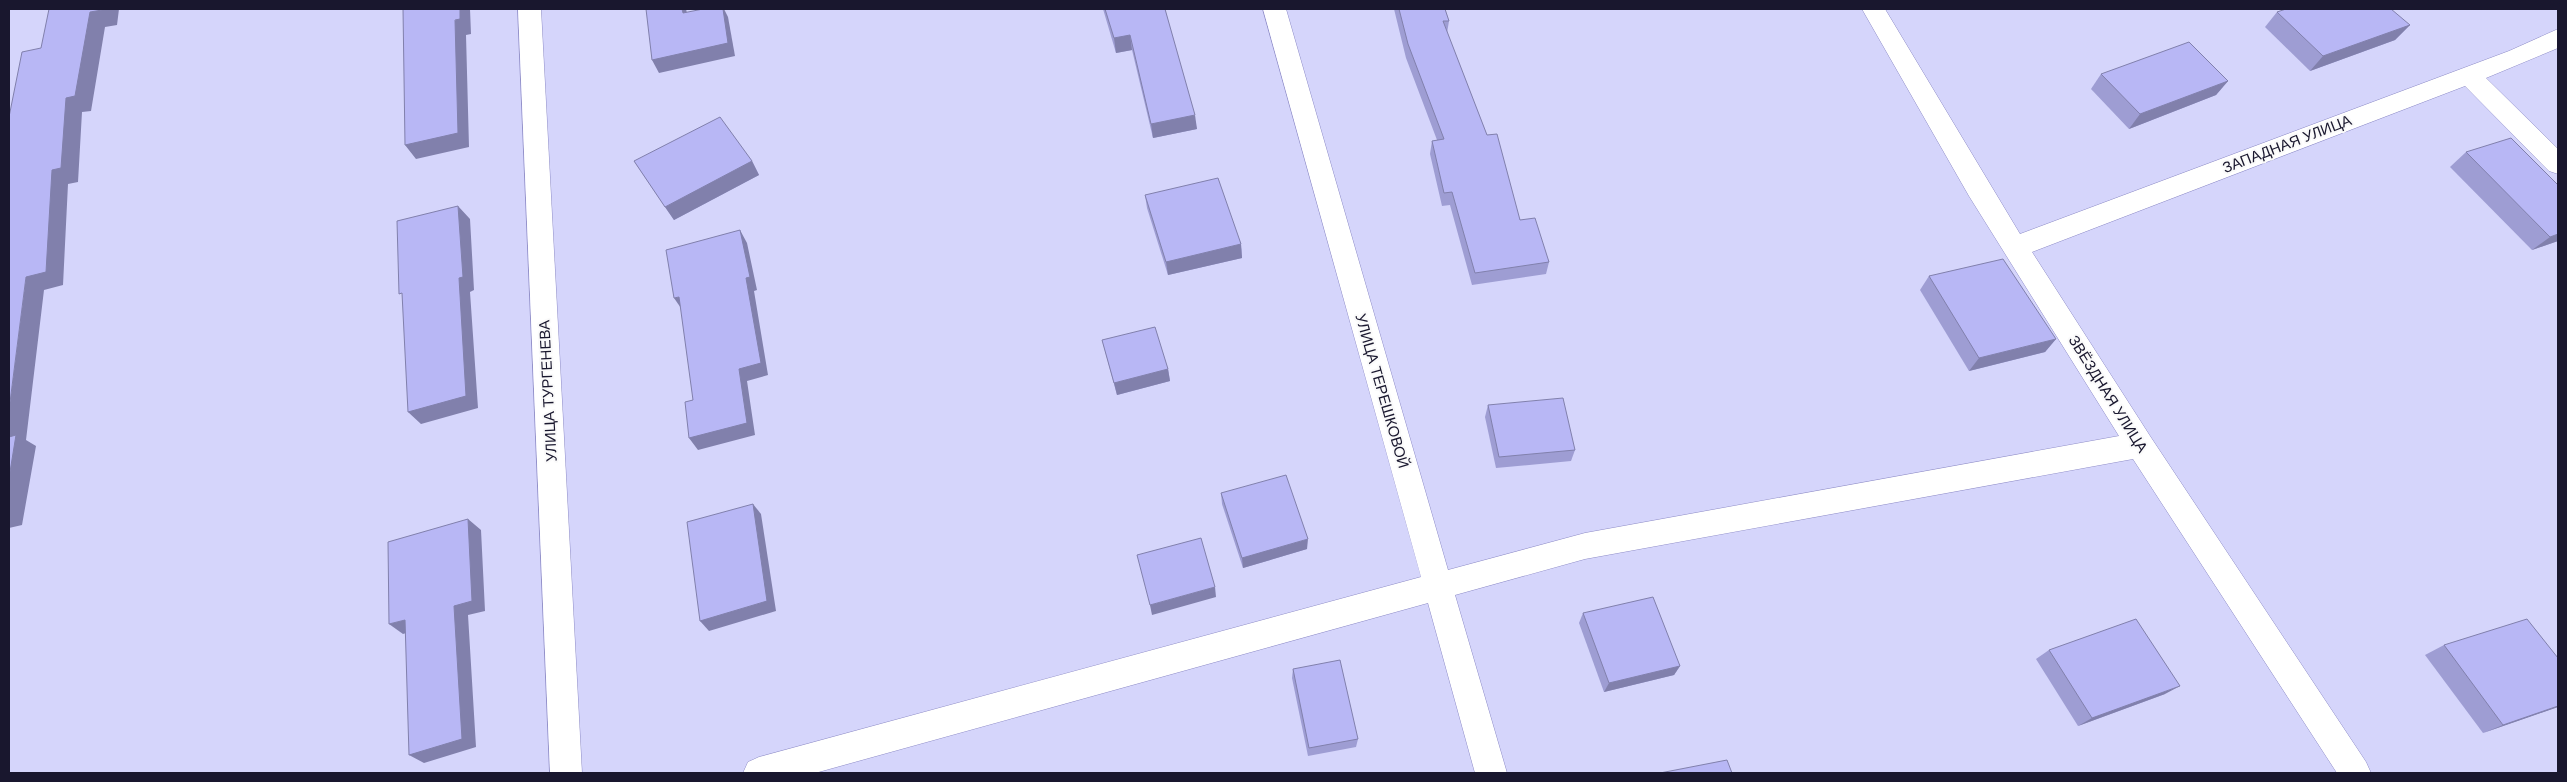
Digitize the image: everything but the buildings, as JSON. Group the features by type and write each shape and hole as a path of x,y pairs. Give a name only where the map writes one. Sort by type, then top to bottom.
{"street":[{"name":"УЛИЦА ТУРГЕНЕВА","path":"529,9 566,773"},
{"name":"УЛИЦА ТЕРЕШКОВОЙ","path":"1274,9 1436,587 1491,773"},
{"name":"ЗВЁЗДНАЯ УЛИЦА","path":"1873,9 1978,189 2140,445 2355,773"},
{"name":"ЗАПАДНАЯ УЛИЦА","path":"2015,247 2468,75 2558,38"},
{"path":"2468,75 2558,164"},
{"path":"759,773 1585,546 2140,445"}]}
